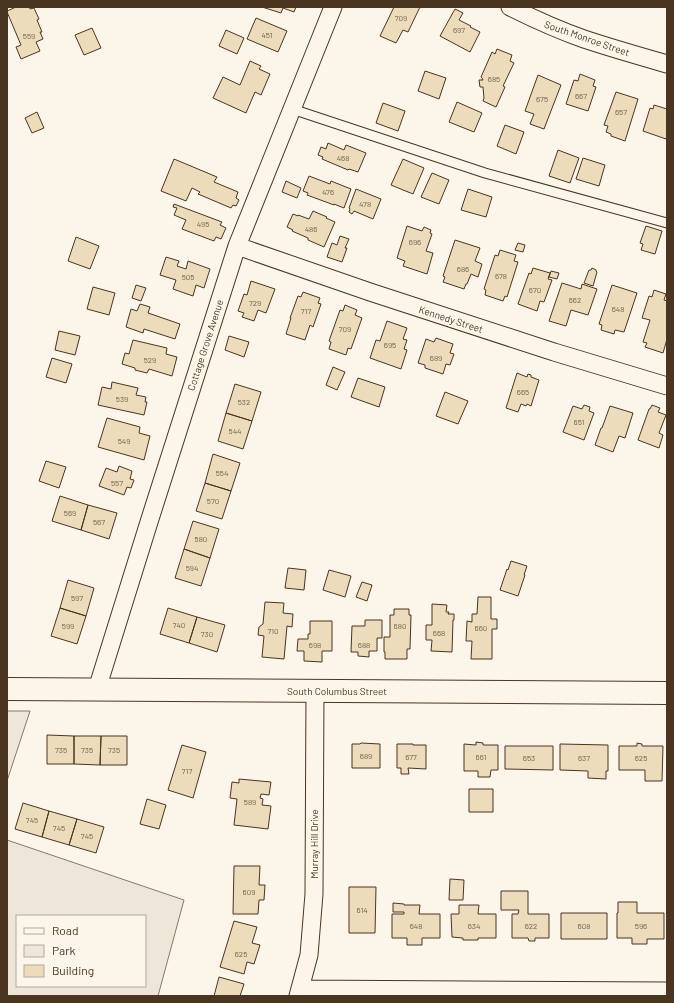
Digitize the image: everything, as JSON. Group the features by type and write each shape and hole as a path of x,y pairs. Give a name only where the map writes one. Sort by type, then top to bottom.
{"street":[{"name":"Cottage Grove Avenue","path":"97,689 237,246 333,7"},
{"name":"South Monroe Street","path":"510,7 584,39 667,64"},
{"name":"Kennedy Street","path":"237,246 466,324 667,386"},
{"name":"South Columbus Street","path":"7,689 667,693"},
{"name":"Murray Hill Drive","path":"299,992 308,955 314,894 315,691"},
{"path":"299,992 667,991"}],"lane":[{"path":"292,109 485,173 667,223"}],"green space":[{"path":"7,711 30,711 7,781"},
{"path":"7,840 184,900 158,996 7,996"}],"building":[{"path":"16,7 29,7 30,9 34,8 39,19 37,20 43,39 36,42 40,51 21,59 16,47 21,45 7,12"},
{"path":"262,7 296,7 294,12 283,8 281,13"},
{"path":"394,7 420,7 408,32 403,30 396,43 380,36"},
{"path":"455,9 463,13 459,20 480,32 470,52 440,36"},
{"path":"256,18 287,31 278,52 247,39"},
{"path":"92,28 101,48 84,55 75,35"},
{"path":"226,30 244,38 237,54 219,46"},
{"path":"497,49 512,55 510,61 514,63 503,86 505,87 496,107 483,101 483,87 480,87 479,80 483,80 481,77 492,52 495,54"},
{"path":"250,61 261,66 259,69 270,74 261,95 255,92 246,113 213,98 223,77 240,85"},
{"path":"425,71 446,78 439,99 418,91"},
{"path":"580,74 595,80 593,86 596,87 588,111 566,104 574,80 578,81"},
{"path":"538,75 561,85 544,129 530,124 534,114 525,111"},
{"path":"616,92 638,99 625,141 611,136 611,134 606,132 608,126 604,125"},
{"path":"457,102 482,113 474,132 449,122"},
{"path":"383,103 405,111 398,131 376,123"},
{"path":"654,105 667,109 666,139 643,131 650,108 653,109"},
{"path":"37,112 44,128 32,133 25,118"},
{"path":"505,125 524,132 516,154 497,146"},
{"path":"328,143 344,150 346,145 366,153 358,172 348,170 322,159 323,157 318,155 321,147 326,149"},
{"path":"558,150 579,158 570,183 549,176"},
{"path":"583,158 605,165 599,186 576,179"},
{"path":"174,159 217,177 214,182 238,192 236,198 239,200 236,206 233,205 231,208 198,194 200,192 192,188 186,201 161,191"},
{"path":"403,159 424,168 413,194 391,185"},
{"path":"432,173 449,180 439,204 421,197"},
{"path":"309,176 330,184 331,181 351,189 344,208 307,195 308,193 303,191"},
{"path":"286,181 301,188 297,198 282,192"},
{"path":"356,189 381,199 373,219 354,211 352,214 349,212"},
{"path":"468,189 492,197 486,217 461,210"},
{"path":"174,204 222,222 220,225 226,228 221,239 216,237 214,241 182,229 186,220 174,215 177,208 173,207"},
{"path":"313,211 335,222 324,247 308,240 308,238 292,231 293,230 287,227 293,214 309,219"},
{"path":"407,226 422,231 424,227 431,230 430,233 432,234 426,251 433,253 427,274 403,266 405,261 397,258"},
{"path":"646,226 662,231 655,254 641,250 643,244 640,243"},
{"path":"340,236 349,239 345,248 347,248 342,262 327,257 332,243 337,245"},
{"path":"76,237 99,246 90,269 68,261"},
{"path":"455,240 480,248 475,261 482,264 478,277 471,274 464,289 443,282 445,277 443,276"},
{"path":"518,243 525,245 523,252 515,250"},
{"path":"500,250 516,255 514,261 518,262 507,297 505,296 503,301 485,295 486,290 484,289 495,255 498,256"},
{"path":"166,257 179,261 177,266 186,269 188,261 210,269 204,288 196,285 193,296 173,289 176,280 160,275"},
{"path":"533,268 550,273 548,279 552,280 544,302 540,301 537,311 518,304 529,273 531,274"},
{"path":"592,268 597,272 593,286 584,283 589,270"},
{"path":"551,271 559,273 557,279 549,277"},
{"path":"251,281 275,289 266,313 258,310 254,321 242,317 244,313 238,311 244,294 247,295"},
{"path":"562,283 581,289 582,284 597,289 588,315 571,310 566,326 549,321"},
{"path":"136,285 146,288 141,301 132,298"},
{"path":"612,285 637,293 624,332 615,330 614,334 601,330 602,325 599,324"},
{"path":"93,287 115,293 109,315 87,309"},
{"path":"654,290 666,294 664,300 667,301 667,339 663,353 645,347 647,343 643,342 650,320 642,318 649,296 652,297"},
{"path":"303,292 320,298 318,303 321,304 313,327 310,325 305,340 286,334 298,296 301,297"},
{"path":"140,304 150,307 148,313 180,324 175,339 144,329 143,333 126,327 131,309 137,311"},
{"path":"345,305 357,310 355,315 362,318 351,349 348,348 346,355 329,349 331,342 329,341 340,310 343,311"},
{"path":"387,321 407,328 403,339 407,340 404,349 407,350 401,369 370,358 376,340 380,341"},
{"path":"59,331 80,336 75,355 55,350"},
{"path":"229,336 249,342 244,357 225,350"},
{"path":"436,338 453,344 450,353 454,354 450,365 446,364 443,374 425,368 425,365 418,363 426,339 434,342"},
{"path":"133,340 167,348 166,354 177,357 172,376 149,369 147,373 135,370 135,368 122,364 125,353 129,354"},
{"path":"52,358 72,364 66,383 46,377"},
{"path":"333,367 345,372 337,390 326,385"},
{"path":"517,373 527,377 528,374 539,380 531,406 521,404 518,412 506,408"},
{"path":"358,378 385,387 379,407 351,397"},
{"path":"112,382 138,388 136,395 146,397 145,402 147,402 144,415 98,405 102,387 111,389"},
{"path":"235,384 261,392 252,421 226,413"},
{"path":"445,392 468,401 458,424 436,416"},
{"path":"584,405 590,407 589,411 594,413 584,440 563,432 573,406 582,409"},
{"path":"652,405 660,408 658,412 666,415 659,433 663,435 659,448 638,440 649,409"},
{"path":"610,406 633,413 625,438 619,436 613,452 595,445"},
{"path":"226,413 252,421 243,449 218,441"},
{"path":"107,418 140,427 139,433 150,436 144,460 98,447"},
{"path":"213,454 240,463 231,491 205,483"},
{"path":"46,461 66,467 59,488 39,481"},
{"path":"119,466 132,471 130,479 134,480 131,488 127,487 124,495 99,486 106,468 117,472"},
{"path":"205,483 231,491 222,519 196,511"},
{"path":"60,496 88,505 81,530 52,521"},
{"path":"88,505 117,513 109,539 81,530"},
{"path":"193,521 219,529 210,558 184,549"},
{"path":"184,549 210,558 201,586 175,578"},
{"path":"511,561 527,566 518,596 500,590"},
{"path":"288,568 306,570 304,590 285,588"},
{"path":"329,570 351,576 345,597 323,590"},
{"path":"68,580 94,588 86,616 60,608"},
{"path":"362,582 372,585 367,601 356,597"},
{"path":"478,597 491,597 491,619 497,619 497,629 492,629 492,659 471,659 472,641 466,641 467,621 472,622 472,614 477,614"},
{"path":"265,602 284,603 283,613 293,614 292,627 287,626 284,659 262,657 264,636 258,635 259,627 263,624"},
{"path":"432,604 447,605 446,612 449,612 448,614 454,614 452,652 431,651 432,640 426,640 426,625 432,625"},
{"path":"60,608 86,616 77,644 51,636"},
{"path":"168,608 197,617 189,643 160,634"},
{"path":"394,609 409,609 409,615 411,615 410,649 407,649 407,659 385,659 384,637 390,637 390,615 394,615"},
{"path":"197,617 225,625 217,652 189,643"},
{"path":"365,620 382,620 382,638 377,638 377,651 369,651 369,657 358,656 358,652 351,652 352,626 365,626"},
{"path":"310,621 332,621 332,651 322,651 322,662 304,661 304,651 297,651 298,639 308,639 308,634 310,634"},
{"path":"47,735 74,736 74,764 47,764"},
{"path":"74,736 101,736 100,765 74,764"},
{"path":"101,736 127,736 127,765 100,765"},
{"path":"476,742 483,743 483,745 498,745 498,770 491,770 490,777 478,777 478,771 464,771 464,744 476,745"},
{"path":"637,743 642,744 642,746 663,746 662,781 645,781 645,770 619,770 619,746 637,746"},
{"path":"352,744 380,744 380,768 352,768"},
{"path":"397,744 426,745 426,769 408,768 409,774 401,774 401,768 397,768"},
{"path":"560,744 608,745 608,771 606,771 606,779 588,778 588,771 560,770"},
{"path":"182,745 206,752 193,798 168,790"},
{"path":"505,746 553,746 553,770 505,769"},
{"path":"239,779 271,782 269,795 261,794 260,798 263,799 262,805 271,806 268,829 234,825 237,799 230,798 232,782 239,783"},
{"path":"469,789 493,789 493,812 469,812"},
{"path":"147,799 166,805 159,829 140,824"},
{"path":"23,803 49,811 42,837 15,829"},
{"path":"49,811 77,819 69,845 42,837"},
{"path":"77,819 104,827 96,853 69,845"},
{"path":"234,866 260,866 259,885 265,885 264,900 259,900 258,914 233,914"},
{"path":"450,879 464,880 463,900 449,900"},
{"path":"349,887 376,887 375,933 349,933"},
{"path":"501,891 528,891 528,914 549,914 549,938 535,938 535,941 529,941 528,938 512,938 512,914 518,914 519,910 501,910"},
{"path":"618,902 637,902 637,913 664,913 664,939 647,939 647,944 632,944 632,938 617,938"},
{"path":"393,903 420,905 419,914 440,914 440,938 422,938 422,945 407,945 407,938 392,938 392,914 404,914 404,912 393,912"},
{"path":"459,905 479,905 478,914 496,914 496,938 463,940 463,938 452,937 451,914 459,914"},
{"path":"561,913 607,913 607,939 561,939"},
{"path":"234,921 257,927 252,943 260,945 254,964 247,962 244,974 220,967"},
{"path":"219,977 244,984 240,996 214,996"}]}
